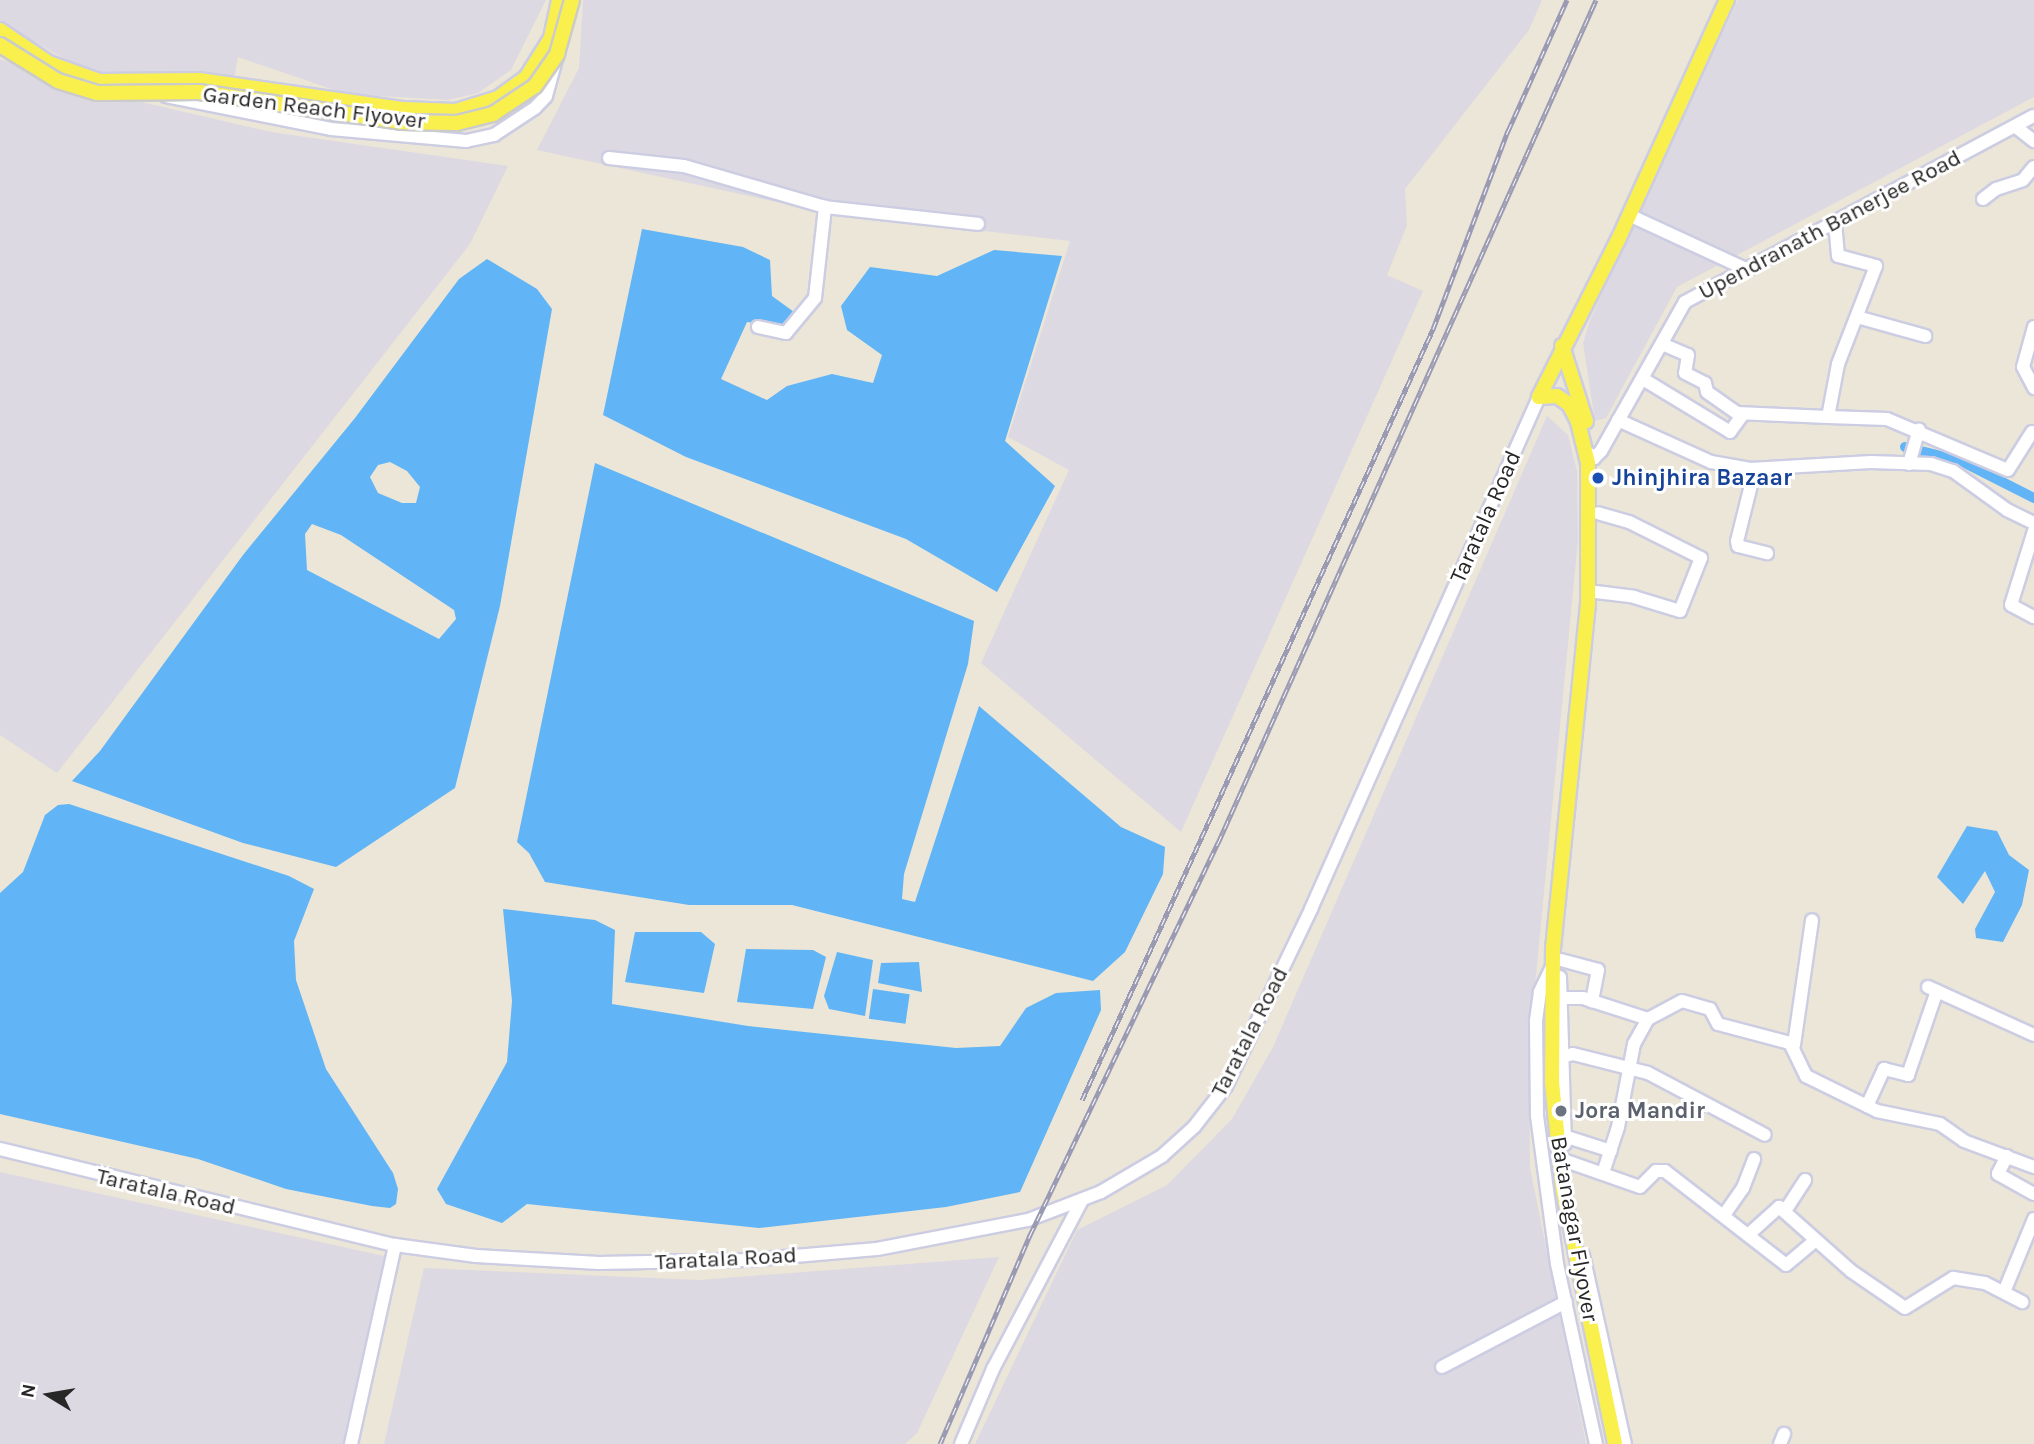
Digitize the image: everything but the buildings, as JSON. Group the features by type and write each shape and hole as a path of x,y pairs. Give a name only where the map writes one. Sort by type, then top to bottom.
{"main road":[{"name":"Garden Reach Flyover","path":"0,31 49,63 99,80 199,80 402,109 456,111 498,98 526,78 551,38 559,0"},
{"name":"Garden Reach Flyover","path":"0,45 51,78 97,93 198,92 401,121 457,123 493,114 535,86 557,54 572,0"},
{"name":"Taratala Road","path":"1539,397 1629,215 1727,0"},
{"path":"1558,968 1596,592 1598,513 1590,455 1563,346"},
{"path":"1539,397 1567,401 1577,416 1590,455 1588,604 1558,968"},
{"name":"Batanagar Flyover","path":"1558,968 1551,1017 1563,1190 1615,1444"}],"street":[{"path":"0,31 48,63 89,82 331,129 466,141 494,135 518,122 546,96 554,76 565,0"},
{"name":"Upendranath Banerjee Road","path":"1590,455 1618,420 1685,302 2034,116"},
{"path":"2016,127 2034,141"},
{"path":"609,158 684,166 825,207 978,224"},
{"path":"1983,199 1996,189 2022,180 2034,167"},
{"path":"758,327 786,333 815,298 825,207"},
{"path":"1629,215 1748,270"},
{"path":"1828,417 1835,373 1876,264 1838,256 1835,224"},
{"path":"1857,317 1925,336"},
{"path":"2034,327 2023,367 2034,388"},
{"path":"1662,344 1688,355 1685,373 1743,414 1882,417 1919,429 2008,470 2033,430"},
{"path":"1643,379 1730,432 1743,414"},
{"name":"Taratala Road","path":"0,1149 395,1245 476,1256 599,1264 748,1260 929,1240 1028,1220 1081,1202 1162,1156 1194,1127 1226,1086 1311,909 1539,397"},
{"path":"1618,420 1711,462 1755,469 1909,464 1953,471 2007,510 2034,523"},
{"path":"1909,464 1919,429"},
{"path":"1755,469 1737,541 1738,546 1767,553"},
{"path":"1596,592 1634,597 1680,611 1701,558 1629,522 1598,513"},
{"path":"2034,531 2011,605 2034,617"},
{"path":"1812,920 1794,1045 1806,1076 1867,1106 1894,1116 1940,1124 1964,1141 2034,1167"},
{"path":"1558,968 1562,998 1561,1057 1566,1161 1577,1232 1625,1444"},
{"path":"1558,968 1598,970 1592,1001"},
{"path":"1558,968 1538,1003 1536,1095 1546,1197 1596,1444"},
{"path":"1867,1106 1884,1069 1908,1075 1932,989 2034,1035"},
{"path":"1562,998 1592,1001 1648,1019"},
{"path":"1604,1173 1634,1044 1648,1019 1688,1001 1710,1009 1718,1024 1794,1045"},
{"path":"1561,1057 1573,1054 1656,1077 1700,1105 1765,1135"},
{"path":"1564,1136 1611,1152"},
{"path":"2007,1156 1998,1174 2034,1194"},
{"path":"1724,1215 1755,1159"},
{"path":"1566,1161 1640,1187 1662,1170 1786,1265 1815,1241"},
{"path":"1785,1212 1805,1180"},
{"path":"961,1444 993,1370 1081,1202"},
{"path":"1748,1235 1779,1207 1815,1241 1905,1308 1953,1278 1985,1283 2022,1301"},
{"path":"2004,1292 2034,1219"},
{"path":"351,1444 395,1245"},
{"path":"1441,1367 1566,1302"}],"shaded area":[{"path":"0,0 546,0 511,70 478,93 448,100 346,94 238,57 234,79 89,73 0,22"},
{"path":"583,0 1542,0 1529,30 1405,189 1407,225 1387,275 1423,291 1181,832 981,663 1069,470 1008,437 1070,241 823,212 537,150 579,68"},
{"path":"1738,0 2034,0 2034,97 1677,287 1606,418 1595,421 1583,343 1590,320"},
{"path":"0,59 89,90 271,132 508,166 470,244 57,773 0,735"},
{"path":"1547,416 1568,435 1577,471 1578,540 1529,1048 1530,1168 1586,1444 975,1444 1077,1230 1167,1185 1232,1119 1273,1047"},
{"path":"0,1172 389,1257 347,1444 0,1444"},
{"path":"999,1257 917,1433 905,1444 384,1444 424,1268 700,1280"}],"water":[{"path":"642,229 743,247 770,260 772,296 794,312 786,327 747,322 721,379 767,400 787,386 832,374 873,383 882,355 847,330 841,306 870,267 937,276 994,250 1062,256 1005,441 1055,486 997,592 906,539 686,457 603,415"},
{"path":"487,259 537,289 552,309 500,606 455,788 336,867 243,843 72,781 100,751 243,555 355,418 459,279","holes":["390,462 407,471 420,487 416,503 402,503 378,493 370,477 378,465","312,524 341,535 454,610 456,619 439,639 307,570 305,534"]},
{"path":"595,463 974,621 968,664 904,874 902,899 915,902 979,706 1121,827 1165,847 1163,874 1125,952 1093,981 792,905 689,905 545,882 529,853 517,842"},
{"path":"69,804 289,876 314,889 294,941 296,980 326,1069 393,1173 398,1189 396,1204 390,1208 372,1206 286,1189 198,1159 0,1114 0,893 23,872 45,815 58,805"},
{"path":"1967,826 1997,831 2009,855 2029,870 2022,905 2003,942 1976,938 1975,929 1995,892 1985,871 1963,904 1937,877"},
{"path":"503,909 595,920 615,930 612,1004 748,1026 956,1048 1000,1046 1026,1008 1056,993 1100,990 1101,1010 1020,1192 946,1207 759,1228 527,1204 502,1223 446,1204 437,1189 507,1062 512,1001"},
{"path":"635,932 701,932 715,944 704,993 625,982"},
{"path":"746,949 813,950 826,957 813,1009 737,1002"},
{"path":"837,952 873,960 865,1016 829,1009 824,996"},
{"path":"919,962 922,992 878,983 881,963"},
{"path":"873,989 910,994 905,1024 869,1019"}],"waterway":[{"path":"1905,447 1961,461 2034,498"}],"railway":[{"path":"1082,1100 1433,329 1508,131 1567,0"},
{"path":"940,1444 1030,1235 1218,843 1596,0"}],"place":[{"name":"Jhinjhira Bazaar","path":"1598,478"},
{"name":"Jora Mandir","path":"1561,1111"}]}
